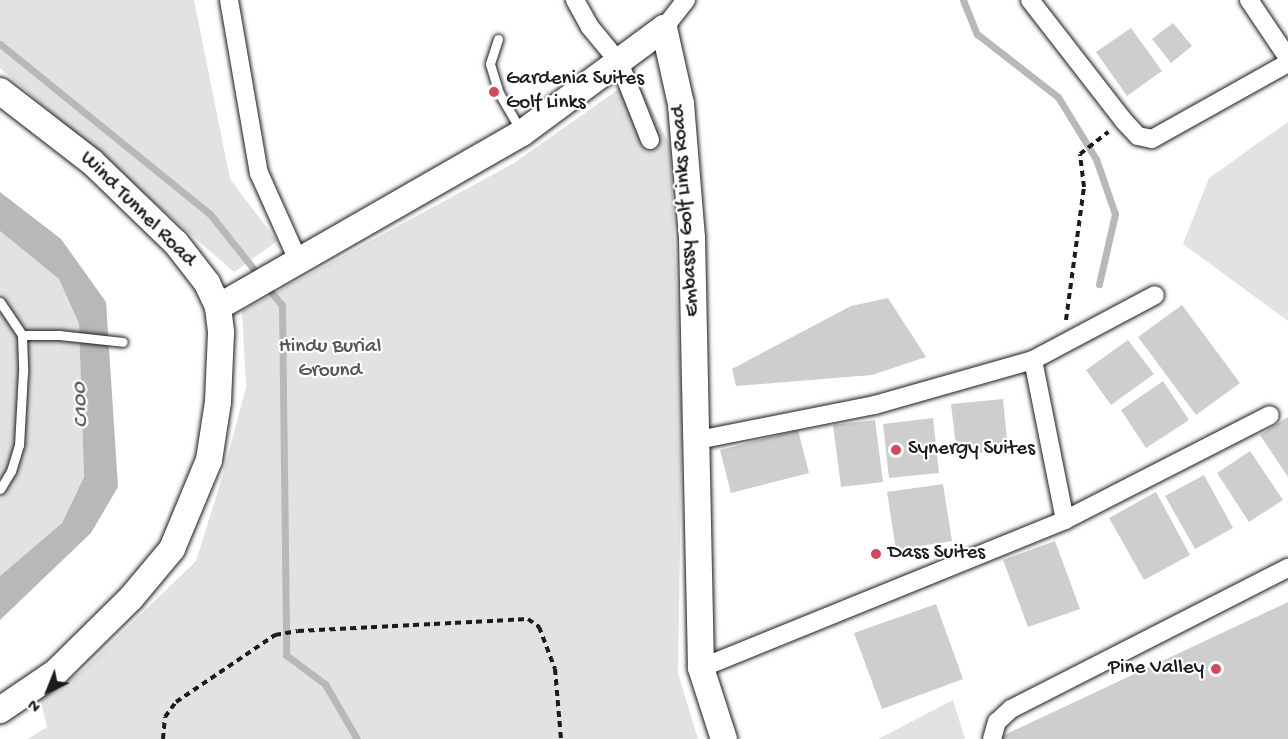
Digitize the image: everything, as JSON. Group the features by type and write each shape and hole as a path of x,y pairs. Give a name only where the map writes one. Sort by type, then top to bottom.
{"street":[{"path":"229,0 259,173 298,260"},
{"path":"575,0 590,27 619,62 650,140"},
{"path":"218,307 252,285 522,133 664,28 686,0"},
{"path":"1030,0 1123,120 1138,136 1152,139 1288,61 1249,0"},
{"name":"Embassy Golf Links Road","path":"664,28 681,104 688,167 698,440 701,668 724,739"},
{"name":"Wind Tunnel Road","path":"0,91 92,162 177,243 207,283 218,307 221,333 218,402 209,460 172,549 131,598 56,672 0,710"},
{"path":"698,440 875,405 1033,360 1155,295"},
{"path":"1033,360 1065,520"},
{"path":"701,668 1065,520 1270,415"},
{"path":"992,739 997,722 1011,709 1288,568"}],"lane":[{"path":"498,39 490,64 499,93 522,133"},
{"path":"0,302 22,335 23,372 19,445 11,471 0,489"},
{"path":"22,335 59,334 123,342"}],"path":[{"path":"1063,344 1084,187 1080,154 1123,120"},
{"path":"162,739 165,717 176,702 275,635 298,631 528,619 534,621 539,627 555,669 561,739"}],"green space":[{"path":"0,0 194,0 230,179 277,241 234,272 0,68"},
{"name":"Hindu Burial Ground","path":"636,77 670,146 682,408 678,673 698,739 28,739 47,727 40,698 82,671 196,561 222,478 246,387 242,311 514,163"},
{"path":"1288,122 1288,321 1183,244 1209,178"},
{"path":"0,231 59,279 79,324 84,477 62,523 0,576"},
{"path":"953,700 965,739 878,739"}],"water":[{"name":"C100","path":"0,192 61,239 106,302 118,487 91,533 0,620 0,576 62,523 84,477 79,324 59,279 0,231"}],"building":[{"path":"1173,23 1192,46 1171,63 1152,39"},
{"path":"1131,28 1162,71 1127,96 1096,52"},
{"path":"888,298 926,357 872,375 736,386 732,369 851,306"},
{"path":"1182,305 1240,383 1196,415 1138,337"},
{"path":"1128,340 1154,374 1111,405 1086,370"},
{"path":"1163,381 1189,420 1146,448 1121,410"},
{"path":"1003,399 1008,450 957,455 951,404"},
{"path":"1288,417 1288,477 1260,435"},
{"path":"933,418 939,473 889,478 883,424"},
{"path":"875,420 883,482 841,487 833,425"},
{"path":"798,430 809,473 731,493 720,450"},
{"path":"1250,451 1283,500 1249,522 1217,473"},
{"path":"1204,475 1233,528 1195,549 1165,496"},
{"path":"943,484 952,541 896,550 887,492"},
{"path":"1156,492 1190,555 1144,580 1109,518"},
{"path":"1055,541 1080,609 1028,627 1003,560"},
{"name":"Pine Valley","path":"1288,602 1288,739 1000,739 1000,737"},
{"path":"936,604 963,679 882,709 854,633"}],"waterway":[{"path":"963,0 977,34 1058,97 1096,159 1115,214 1099,284"},
{"path":"0,44 210,214 260,277"},
{"path":"266,286 282,305 286,655 325,684 357,739"}],"place":[{"name":"Gardenia Suites Golf Links","path":"494,92"},
{"name":"Synergy Suites","path":"896,450"},
{"name":"Dass Suites","path":"876,554"},
{"name":"Pine Valley","path":"1216,669"}]}
